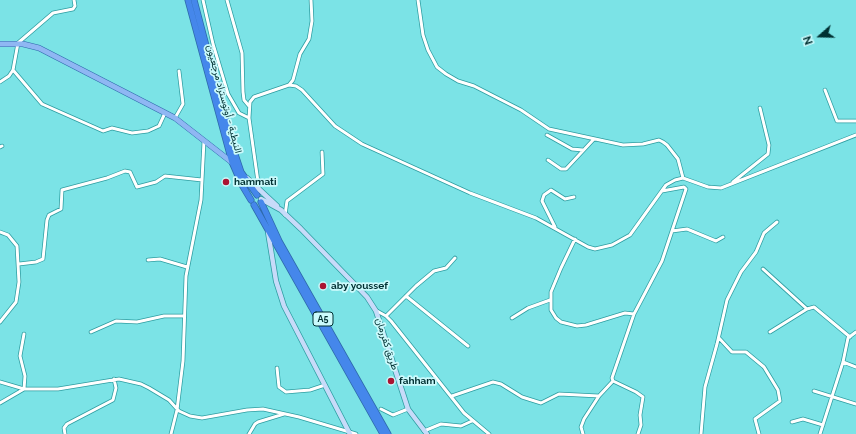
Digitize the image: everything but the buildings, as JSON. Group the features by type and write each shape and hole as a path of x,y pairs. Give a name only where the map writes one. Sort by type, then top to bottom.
{"highway":[{"name":"النبطية - أوتوستراد مرجعيون","path":"188,0 232,162 242,185 383,434"},
{"name":"النبطية - أوتوستراد مرجعيون","path":"194,0 233,148 243,174 259,196 276,235 388,434"},
{"path":"259,196 257,205 252,202 252,197 259,196"}],"main road":[{"path":"0,44 30,44 175,118 232,162 243,174"},
{"path":"259,196 281,210"},
{"name":"طريق كفررمان","path":"259,196 281,210 359,289 376,311 408,409 425,433"},
{"path":"268,230 278,288 284,306 325,385 347,433"}],"street":[{"path":"0,82 9,76 13,70 18,43 53,14 73,9 76,6 74,0"},
{"path":"202,0 219,66 236,109 239,113 250,118"},
{"path":"227,0 242,53 243,92 250,118 259,196"},
{"path":"289,85 293,80 300,54 309,39 312,20 311,0"},
{"path":"418,0 423,35 428,50 437,67 446,74 458,81 474,86 521,110 549,129 594,139 633,145 659,140 663,142 675,156 682,168 683,178"},
{"path":"212,68 219,66"},
{"path":"13,70 42,104 103,131 112,128 132,133 148,131 159,126 165,113"},
{"path":"175,118 184,104 179,71"},
{"path":"248,106 254,97 289,85 296,86 302,90 335,126 362,144 462,190 527,214 595,249 606,247 624,239 636,228 670,182 683,178 713,188 730,185 856,135"},
{"path":"825,90 837,121 856,121"},
{"path":"730,185 768,154 769,145 760,108"},
{"path":"547,135 572,149 583,150"},
{"path":"171,434 177,410 183,361 187,267 199,215 204,139"},
{"path":"548,160 562,169 566,169 594,139"},
{"path":"285,214 287,201 322,174 322,152"},
{"path":"19,264 36,262 43,259 46,220 48,215 61,207 62,190 126,170 131,173 137,187 156,182 165,176 202,180"},
{"path":"583,434 581,427 584,419 599,396 613,381 616,362 634,314 660,266 686,188 662,191"},
{"path":"555,228 542,201 544,195 549,190 565,199 574,197"},
{"path":"702,434 705,387 719,338 727,300 736,280 756,252 764,233 777,222"},
{"path":"672,231 687,229 716,240 723,237"},
{"path":"0,232 8,235 14,242 19,264 20,282 16,302 0,322"},
{"path":"576,239 560,268 550,300 551,310 556,318 562,322 577,326 586,325 624,313 634,314"},
{"path":"386,316 406,296 434,272 446,268 456,258"},
{"path":"148,260 160,259 187,267"},
{"path":"763,269 807,308"},
{"path":"406,296 468,346"},
{"path":"512,318 528,308 550,300"},
{"path":"770,332 807,308 814,307 850,337"},
{"path":"376,311 386,316 472,421 489,434"},
{"path":"91,332 116,321 137,322 164,316 184,316"},
{"path":"820,434 850,337 856,332"},
{"path":"24,334 20,356 25,376 24,389"},
{"path":"719,338 732,352 747,353 757,363 764,367 776,385 780,400 754,419 759,434"},
{"path":"843,362 856,366"},
{"path":"277,368 279,387 286,392 310,390 325,385"},
{"path":"65,434 64,428 67,424 113,400 116,388 114,379"},
{"path":"0,382 24,389 58,389 114,379 141,384 170,400 177,410 190,416 202,418 253,409 263,409 314,421 347,433 356,434"},
{"path":"613,381 643,397 640,415 641,425 638,434"},
{"path":"452,396 489,382 501,384 522,397 540,403 559,394 599,396"},
{"path":"0,402 24,389"},
{"path":"814,390 856,404"},
{"path":"381,410 394,415 408,409"},
{"path":"249,434 254,424 286,414"},
{"path":"792,422 803,419 822,425"},
{"path":"425,433 440,424 464,426 472,421"}],"place":[{"name":"hammati","path":"226,182"},
{"name":"aby youssef","path":"323,286"},
{"name":"fahham","path":"391,381"}]}
